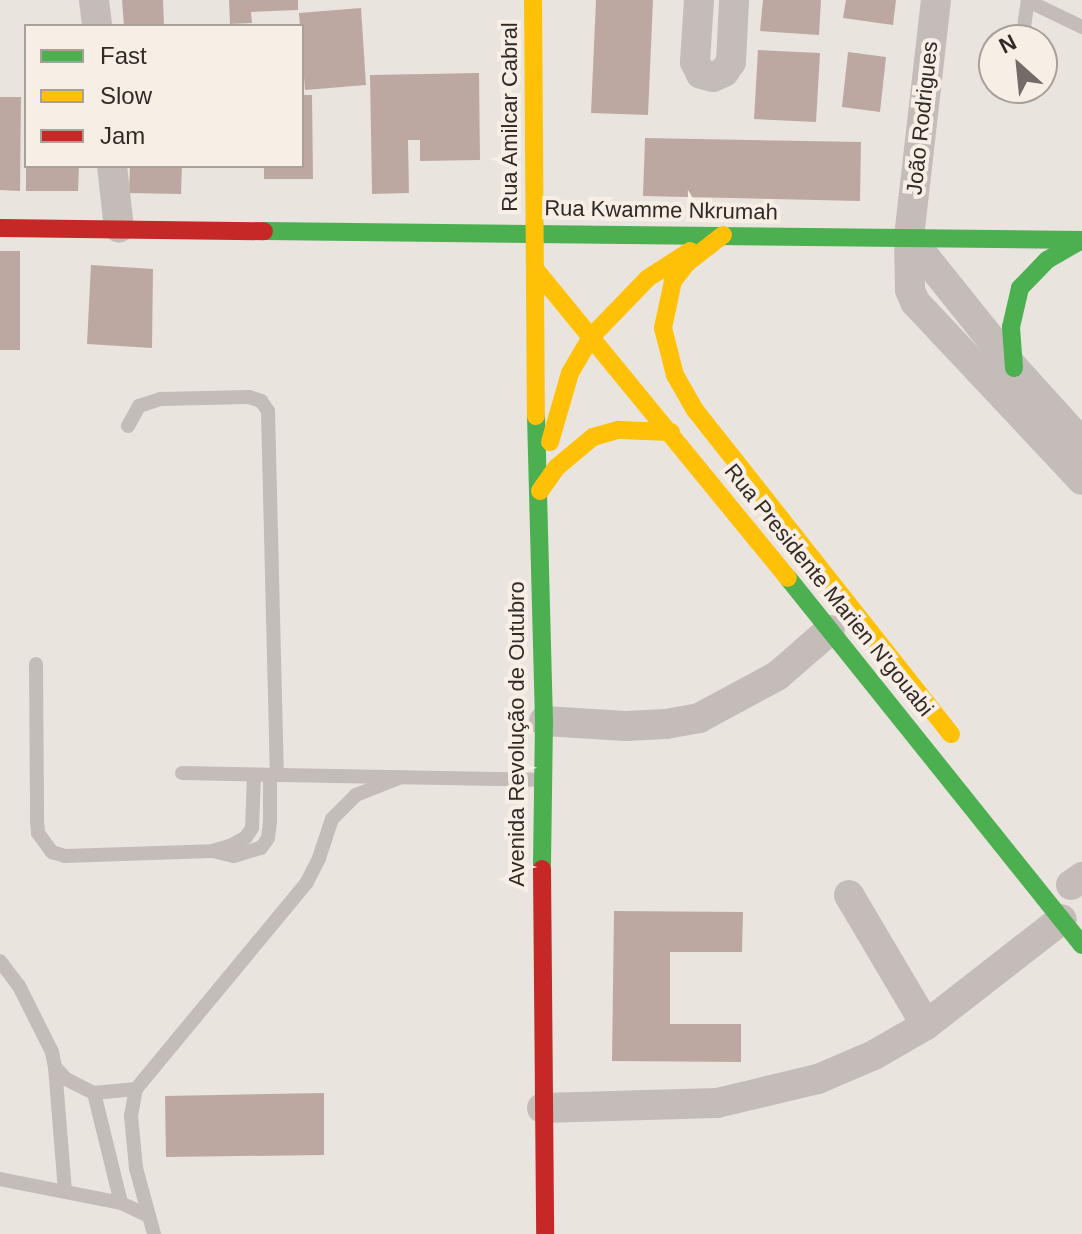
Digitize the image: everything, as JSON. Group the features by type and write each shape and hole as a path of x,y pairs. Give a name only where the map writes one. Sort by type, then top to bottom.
{"street":[{"path":"94,0 97,24"},
{"name":"Rua Amilcar Cabral","path":"533,0 535,233"},
{"path":"699,0 695,62 701,74 713,77 724,72 731,62 734,0"},
{"name":"João Rodrigues","path":"936,0 909,237 910,290 915,302 1082,480"},
{"path":"112,168 119,228"},
{"name":"Rua Kwamme Nkrumah","path":"0,228 1082,240"},
{"name":"Avenida Revolução de Outubro","path":"535,233 537,495 544,721 542,1108 545,1234"},
{"path":"537,495 570,373 591,337 648,278 723,235"},
{"name":"Rua Presidente Marien N'gouabi","path":"723,235 687,263 673,281 663,328 675,375 695,410 963,749"},
{"path":"909,237 1014,368 1082,443"},
{"path":"1014,368 1011,327 1020,288 1047,260 1082,240"},
{"name":"Rua Presidente Marien N'gouabi","path":"535,269 830,630 1072,891 1082,945"},
{"path":"537,495 557,467 593,437 618,430 671,432"},
{"path":"544,721 626,726 699,718 777,676 830,630"},
{"path":"542,1108 717,1103 780,1091 874,1055 926,1025 1072,891"},
{"path":"849,895 926,1025"}],"lane":[{"path":"1024,24 1028,0 1082,27"},
{"path":"36,664 37,821 43,844 65,856 212,851 234,856 249,855 261,848 268,838 274,775 268,411 261,401 249,397 161,399 139,406 128,426"},
{"path":"182,773 543,780"},
{"path":"212,851 238,842 252,828 254,775"},
{"path":"154,1234 133,1149 131,1116 136,1089 307,882 332,819 356,795 399,778"},
{"path":"0,961 19,986 52,1052 65,1191"},
{"path":"55,1067 74,1085 94,1093 136,1089"},
{"path":"94,1093 121,1203"},
{"path":"0,1179 121,1203 149,1216"}],"building":[{"path":"122,0 163,0 164,24 124,24"},
{"path":"229,0 298,0 298,10 251,12 252,23 230,24"},
{"path":"596,0 653,0 648,115 591,113"},
{"path":"763,0 821,0 819,35 760,31"},
{"path":"846,0 896,0 893,25 843,18"},
{"path":"361,8 366,85 305,90 304,24 300,24 299,13"},
{"path":"758,50 820,53 816,122 754,119"},
{"path":"848,52 886,57 880,112 842,107"},
{"path":"479,73 480,160 420,161 420,140 408,140 409,193 372,194 370,75"},
{"path":"304,95 312,95 313,179 264,179 264,168 304,168"},
{"path":"0,97 21,97 20,191 0,190"},
{"path":"645,138 861,142 860,201 643,196"},
{"path":"26,168 79,168 78,191 26,191"},
{"path":"130,168 182,168 181,194 129,193"},
{"path":"0,251 20,251 20,350 0,350"},
{"path":"91,265 153,269 152,348 87,344"},
{"path":"614,911 743,912 742,952 670,952 670,1024 741,1024 741,1062 612,1061"},
{"path":"324,1093 324,1155 166,1157 165,1096"}],"traffic: fast":[{"path":"264,231 1082,240"},
{"path":"1014,368 1011,327 1020,288 1047,260 1081,240"},
{"path":"536,416 544,721 542,869"},
{"path":"788,578 1082,945"}],"traffic: slow":[{"path":"533,0 536,416"},
{"path":"723,235 687,263 673,281 663,328 675,375 695,410 951,734"},
{"path":"550,442 570,373 591,337 648,278 690,251"},
{"path":"535,269 788,578"},
{"path":"540,491 557,467 593,437 618,430 671,432"}],"traffic: jam":[{"path":"0,228 264,231"},
{"path":"542,869 545,1234"}]}
